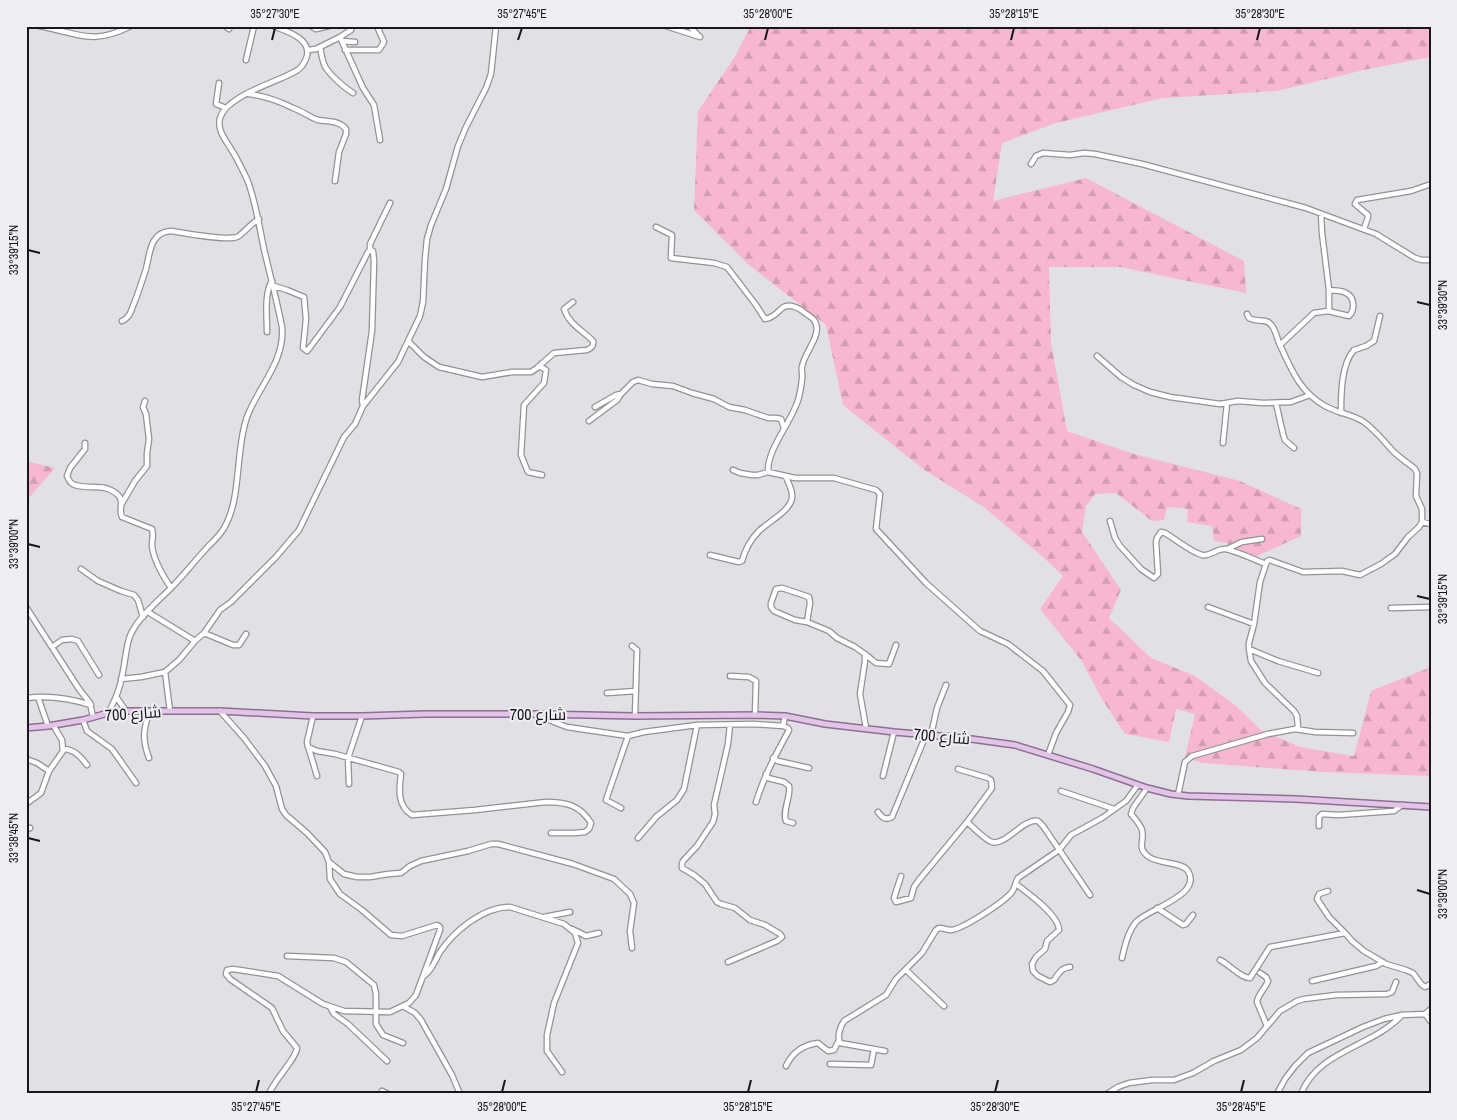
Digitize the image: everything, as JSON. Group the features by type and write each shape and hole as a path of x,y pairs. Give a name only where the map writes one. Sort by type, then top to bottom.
{"main road":[{"name":"شارع 700","path":"26,728 51,726 126,710 220,711 313,716 425,714 784,716 825,724 1006,743 1048,755 1137,786 1178,795 1296,799 1431,807"}],"street":[{"path":"40,26 94,38 132,26"},
{"path":"246,60 254,26"},
{"path":"108,713 116,698 128,641 134,628 220,534 230,515 247,416 276,362 282,343 282,327 273,284 247,180 232,149 221,132 220,121 220,116 226,108 240,97 296,72 304,64 308,50 306,45 298,37 273,26"},
{"path":"311,26 316,29 329,26"},
{"path":"308,50 341,39 351,30 351,26"},
{"path":"345,50 379,50 384,42 377,26"},
{"path":"121,679 165,672 180,660 204,633 220,610 231,602 276,557 299,530 344,437 355,424 363,406 398,362 420,316 429,232 446,189 458,146 491,74 496,26"},
{"path":"666,26 700,37 689,26"},
{"path":"341,39 355,42"},
{"path":"341,39 363,88 374,105 380,140"},
{"path":"320,47 324,64 328,71 346,89 353,93"},
{"path":"219,83 216,104 226,108"},
{"path":"247,94 276,100 312,118 340,123 346,129 346,134 339,152 335,181"},
{"path":"1031,164 1036,156 1042,153 1095,154 1142,164 1306,208 1376,234 1415,258 1431,260"},
{"path":"1364,229 1368,215 1355,204 1357,200 1411,191 1431,184"},
{"path":"273,284 304,297 306,319 303,348 307,351 340,307 370,250 370,244 390,203"},
{"path":"1321,214 1329,290 1330,306 1328,311"},
{"path":"122,321 126,319 131,310 146,268 150,248 159,234 171,231 213,237 233,237 238,236 258,220"},
{"path":"656,227 672,235 671,258 714,263 728,268 765,319 776,315 786,306 800,309 815,322 817,332 802,367 799,398 771,457 768,472"},
{"path":"363,406 362,400 372,331 374,255 370,250"},
{"path":"268,332 267,303 269,286 273,284"},
{"path":"1280,345 1314,313 1328,311 1349,316 1352,314 1352,301 1348,294 1329,290"},
{"path":"409,342 424,357 439,368 482,377 512,372 530,372 554,353 592,348 593,341 571,322 566,314 564,309 573,302"},
{"path":"1247,314 1252,320 1266,321 1272,324 1294,377 1310,395 1324,406 1352,416 1376,431 1390,448 1414,469 1416,473 1416,496 1420,505 1422,522 1395,554 1382,564 1360,575 1342,570 1303,572 1270,560 1266,564 1260,582 1249,649 1251,660 1265,683 1288,704 1297,716 1298,727 1295,729"},
{"path":"1341,413 1343,376 1346,362 1354,350 1374,341 1380,316"},
{"path":"1097,356 1121,377 1150,392 1170,397 1220,404 1238,401 1290,402 1310,395"},
{"path":"541,364 542,368 546,370 544,383 524,405 521,442 522,455 528,472 542,475"},
{"path":"589,420 617,400 633,382 638,380 652,384 673,386 714,399 729,406 768,418 782,420 784,429"},
{"path":"595,407 621,394"},
{"path":"121,507 134,481 147,466 149,439 144,407 145,401"},
{"path":"1223,443 1226,403"},
{"path":"1276,403 1285,440 1294,448"},
{"path":"85,443 85,449 70,468 67,476 69,480 73,485 101,487 111,490 120,498 122,517 151,528 153,531 153,551 164,578 171,588"},
{"path":"732,470 740,474 752,475 768,472 786,477 834,478 876,490 880,494 876,529 889,544 926,583 980,631 1008,644 1043,671 1070,705 1056,733 1048,755"},
{"path":"710,555 739,562 742,561 745,550 759,530 777,517 790,504 793,496 786,477"},
{"path":"1110,521 1115,538 1120,546 1141,569 1154,578 1158,574 1156,542 1161,532 1202,555 1218,549 1227,549 1266,564"},
{"path":"1422,522 1431,524"},
{"path":"1227,549 1242,542 1262,539"},
{"path":"81,569 98,581 134,595 138,600 143,616"},
{"path":"807,622 809,597 782,588 776,589 771,603 772,609 794,620 807,622 829,631 837,638 855,646 876,663 889,664 896,645"},
{"path":"26,607 91,705 93,717"},
{"path":"1208,607 1254,624"},
{"path":"1391,608 1431,607"},
{"path":"148,612 195,641"},
{"path":"204,633 232,645 239,645 246,634"},
{"path":"52,647 62,640 72,639 78,641 99,675"},
{"path":"632,646 637,650 635,716"},
{"path":"1249,649 1278,661 1318,673"},
{"path":"864,654 865,661 860,694 866,728"},
{"path":"165,672 170,711"},
{"path":"730,676 749,677 756,681 754,715"},
{"path":"878,812 885,819 892,817 929,735 946,685"},
{"path":"607,693 636,691"},
{"path":"26,804 41,793 49,771 63,749 62,740 51,726 38,697"},
{"path":"26,698 69,698 91,705"},
{"path":"116,698 126,710"},
{"path":"149,758 145,747 144,728 150,711"},
{"path":"220,711 265,766 276,786 282,810 322,849 329,862 344,874 357,878 401,873 420,861 498,844 572,864 614,880 630,894 634,903 630,931 632,948"},
{"path":"534,714 567,727 628,736 696,724 753,724 788,728 789,730 773,758 762,783 756,802"},
{"path":"313,716 307,742 317,776"},
{"path":"349,784 348,758 362,716"},
{"path":"783,726 784,716"},
{"path":"83,720 87,731 112,749 136,783"},
{"path":"638,838 656,817 677,800 684,789 696,724"},
{"path":"728,962 778,941 782,937 765,925 750,920 735,908 717,902 708,887 681,866 713,822 715,814 714,805 728,744 730,725"},
{"path":"1178,795 1185,762 1192,756 1268,734 1295,729 1352,734"},
{"path":"883,776 894,732"},
{"path":"621,808 606,800 628,736"},
{"path":"308,747 316,751 335,754 400,773 400,799 406,811 412,815 557,802 580,809 591,823 589,829 581,833 551,833"},
{"path":"63,749 78,754 87,765"},
{"path":"773,758 778,761 809,768"},
{"path":"26,759 37,762 49,771"},
{"path":"901,876 894,898 896,902 911,898 914,887 919,880 967,822 992,788 991,780 988,778 958,769"},
{"path":"766,774 768,778 784,782 789,786 785,818 793,823"},
{"path":"786,1066 790,1056 811,1044 818,1043 828,1051 834,1050 844,1021 886,995 896,979 922,953 936,930 939,928 951,930 957,928 979,917 1009,896 1020,876 1059,850 1072,836 1114,809 1131,795 1137,786"},
{"path":"1122,958 1131,929 1140,918 1178,898 1185,892 1190,881 1190,875 1186,868 1154,860 1145,854 1142,849 1141,829 1131,814 1147,788"},
{"path":"1062,791 1114,809"},
{"path":"1319,826 1319,817 1322,814 1339,815 1394,810 1402,805"},
{"path":"967,822 989,840 995,842 1036,820 1043,826 1090,895"},
{"path":"268,1094 296,1053 297,1048 283,1031 272,1008 230,979 226,974 227,970 233,969 278,976 330,1007 353,1012 390,1012 403,1006 416,995 440,932 440,927 434,926 402,936 391,935 336,890 329,874 329,862"},
{"path":"1016,884 1041,904 1060,927 1047,941 1043,951 1033,960 1033,971 1045,980 1052,982 1062,969 1070,967"},
{"path":"1328,891 1319,894 1317,898 1329,917 1352,941 1364,951 1383,962 1413,973 1425,987 1431,984"},
{"path":"424,976 431,970 440,952 464,926 482,914 502,907 520,909 564,924 586,936 599,933"},
{"path":"1157,908 1183,925 1193,916"},
{"path":"542,917 570,912"},
{"path":"562,1072 547,1051 546,1040 554,1003 578,942 575,934 568,927"},
{"path":"1220,960 1243,976 1250,978 1270,947 1345,933"},
{"path":"287,956 334,958 346,962 374,985 376,994 376,1024 383,1035 403,1043"},
{"path":"1312,981 1376,966 1383,962"},
{"path":"906,970 944,1006"},
{"path":"1260,973 1268,981 1264,990 1257,998 1266,1026"},
{"path":"1107,1094 1124,1084 1152,1080 1170,1081 1193,1073 1214,1061 1241,1050 1256,1038 1280,1011 1297,1001 1336,995 1387,994 1392,992 1396,982"},
{"path":"403,1006 415,1013 421,1020 452,1075 460,1094"},
{"path":"330,1007 334,1014 348,1024 387,1062"},
{"path":"1277,1094 1285,1079 1308,1053 1384,1019 1402,1015 1425,1014 1431,1009"},
{"path":"1425,1014 1431,1022"},
{"path":"1301,1094 1304,1085 1311,1076 1327,1062 1340,1053 1386,1030 1402,1015"},
{"path":"839,1040 843,1044 885,1051"},
{"path":"830,1064 871,1065 874,1048"},
{"path":"382,1091 388,1094"}],"green space":[{"path":"751,26 1431,26 1431,57 1368,69 1277,91 1163,98 1056,123 1002,143 993,201 1086,178 1244,261 1246,293 1120,267 1049,267 1051,343 1067,431 1134,454 1240,481 1301,509 1301,536 1255,557 1227,543 1214,541 1212,526 1187,522 1188,509 1167,507 1164,520 1152,521 1116,493 1095,494 1086,506 1082,532 1121,590 1109,618 1151,658 1195,676 1235,705 1261,730 1300,747 1354,756 1371,691 1431,667 1431,776 1323,772 1202,763 1185,757 1195,714 1176,709 1169,742 1125,734 1102,699 1081,660 1040,609 1063,576 985,508 923,469 843,405 826,325 749,265 694,210 698,111 734,58"},
{"path":"26,461 55,468 26,501"}]}
